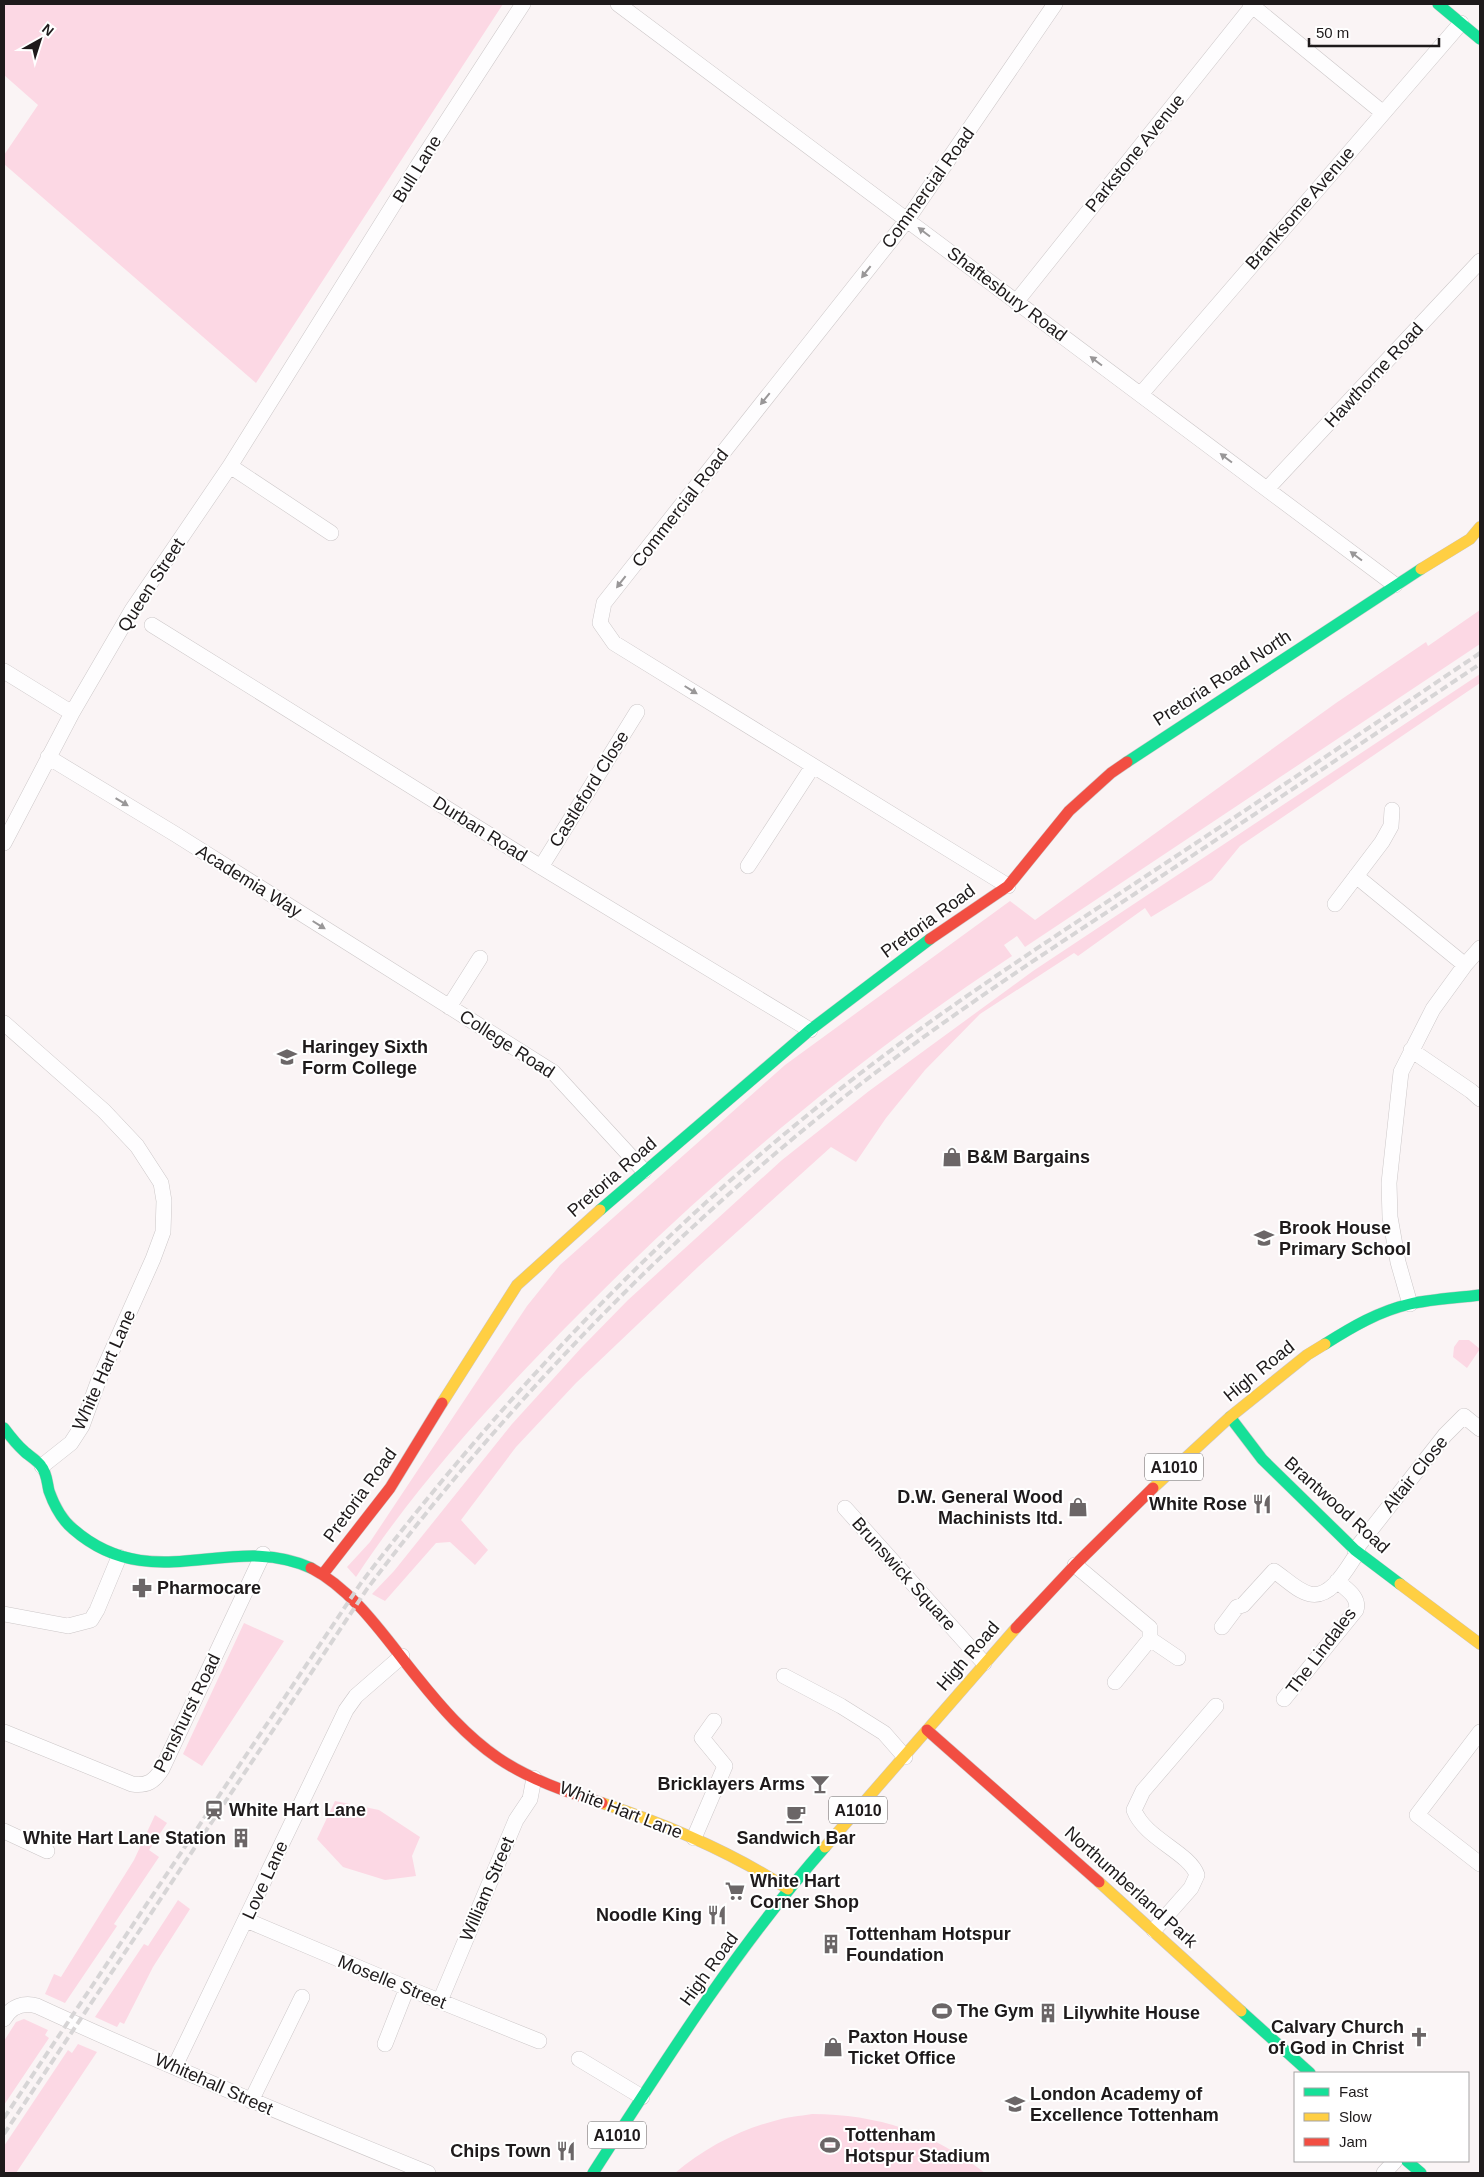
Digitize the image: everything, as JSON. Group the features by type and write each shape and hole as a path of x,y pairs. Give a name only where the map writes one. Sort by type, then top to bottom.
{"street":[{"name":"Bull Lane","path":"313,336 418,167 523,4"},
{"name":"Shaftesbury Road","path":"618,4 1395,585"},
{"name":"Commercial Road","path":"1008,886 614,643 600,623 604,603 907,220 1055,4"},
{"path":"1252,4 1382,112"},
{"name":"Parkstone Avenue","path":"1016,302 1252,4"},
{"path":"1438,4 1480,38"},
{"name":"Branksome Avenue","path":"1141,394 1382,112 1461,23"},
{"name":"Hawthorne Road","path":"1267,489 1480,261"},
{"name":"Queen Street","path":"4,843 72,713 151,580 230,466 313,336"},
{"path":"230,466 331,533"},
{"name":"Pretoria Road North","path":"1008,886 1069,811 1111,773 1395,585 1470,539 1480,527"},
{"name":"Durban Road","path":"152,625 541,867 810,1030"},
{"path":"4,671 72,713"},
{"name":"Castleford Close","path":"541,867 637,712"},
{"name":"Academia Way","path":"48,757 449,1007"},
{"path":"748,866 813,766"},
{"path":"1335,904 1382,842 1391,826 1392,810"},
{"path":"1356,876 1465,965"},
{"name":"Pretoria Road","path":"323,1574 390,1488 460,1373 517,1285 644,1171 810,1030 913,952 1008,886"},
{"path":"1410,1304 1398,1262 1391,1226 1389,1182 1401,1072 1433,1009 1465,965 1480,948"},
{"path":"449,1007 480,958"},
{"name":"College Road","path":"449,1007 553,1072 644,1171"},
{"name":"White Hart Lane","path":"4,1023 104,1111 137,1146 161,1183 164,1201 163,1232 153,1259 98,1382 82,1426 71,1443 42,1466 50,1494 67,1522 88,1540 120,1557 162,1563 186,1563 234,1555 262,1554 299,1562 323,1574 362,1611 402,1656 436,1700 473,1738 501,1760 534,1778 656,1822 694,1838 747,1863 788,1889"},
{"path":"1411,1050 1480,1099"},
{"name":"High Road","path":"593,2173 715,1988 788,1889 905,1757 984,1663 1074,1565 1179,1462 1230,1417 1307,1355 1353,1326 1378,1314 1410,1304 1480,1295"},
{"name":"Altair Close","path":"1356,1551 1445,1435 1464,1416 1480,1429"},
{"name":"Brantwood Road","path":"1230,1417 1262,1459 1356,1551 1480,1644"},
{"path":"4,1428 25,1452 42,1466"},
{"name":"Brunswick Square","path":"845,1508 984,1663"},
{"path":"1222,1626 1237,1607 1243,1606 1274,1571 1310,1594 1324,1592 1337,1581 1356,1551"},
{"name":"Penshurst Road","path":"4,1732 132,1784 140,1785 152,1782 162,1769 262,1554"},
{"path":"4,1614 68,1626 90,1620 97,1610 120,1557"},
{"path":"1074,1565 1150,1628 1150,1639 1115,1682"},
{"name":"The Lindales","path":"1284,1699 1356,1610 1356,1598 1337,1581"},
{"path":"1150,1639 1178,1658"},
{"name":"Love Lane","path":"175,2066 346,1710 356,1696 402,1656"},
{"path":"784,1676 842,1706 884,1733 905,1757"},
{"path":"1154,1930 1191,1888 1197,1875 1189,1864 1145,1828 1138,1820 1134,1810 1143,1791 1216,1706"},
{"path":"694,1838 725,1766 702,1738 714,1721"},
{"name":"Northumberland Park","path":"926,1730 976,1771 1309,2072"},
{"path":"1480,1732 1417,1815 1480,1864"},
{"name":"William Street","path":"440,2002 516,1820 530,1799 534,1778"},
{"path":"4,1832 47,1852"},
{"name":"Moselle Street","path":"246,1920 440,2002 539,2041"},
{"path":"385,2044 407,1988"},
{"path":"251,2101 302,1997"},
{"name":"Whitehall Street","path":"4,2019 17,2006 28,2003 251,2101 428,2173"},
{"path":"579,2059 642,2097"},
{"path":"1384,2173 1394,2162"},
{"path":"1408,2162 1421,2173"}],"shaded area":[{"path":"4,4 503,4 256,383 4,164 4,155 38,105 4,75"},
{"path":"1480,610 1480,644 1025,947 1017,936 1004,945 1012,956 898,1036 788,1122 683,1213 583,1310 522,1373 434,1472 356,1577 347,1567 370,1542 527,1306 560,1265 785,1065 1010,901 1035,920 1336,703 1426,642 1428,646"},
{"path":"1480,674 1480,683 1240,846 1212,880 1151,917 1145,908 1078,956 1074,953 980,1014 925,1070 886,1118 856,1162 831,1147 699,1266 576,1383 516,1447 461,1520 488,1550 475,1565 450,1542 436,1543 385,1601 372,1594 394,1571 512,1424 582,1347 628,1300 782,1160 869,1091 1033,971"},
{"path":"1459,1340 1469,1340 1480,1349 1467,1368 1453,1357 1454,1347"},
{"path":"244,1623 284,1641 202,1766 183,1754"},
{"path":"335,1801 379,1810 420,1837 412,1856 416,1876 385,1880 343,1867 317,1839"},
{"path":"155,1815 167,1823 149,1850 159,1857 114,1924 117,1926 65,2003 45,1994 54,1974 61,1977 134,1860"},
{"path":"178,1900 190,1909 153,1967 124,2024 120,2022 117,2027 95,2017 144,1944 148,1946"},
{"path":"24,2019 48,2030 45,2035 49,2038 4,2105 4,2041 16,2022"},
{"path":"78,2044 97,2052 16,2173 4,2173 4,2146 68,2050 72,2053"},
{"name":"Tottenham Hotspur Stadium","path":"812,2114 859,2118 904,2128 946,2147 985,2173 675,2173 709,2148 735,2135 779,2120"}],"railway":[{"path":"4,2118 361,1583 413,1516 523,1387 580,1325 640,1265 701,1207 765,1151 830,1097 905,1040 1020,960 1480,653"},
{"path":"4,2134 367,1589 472,1458 528,1394 644,1273 769,1159 834,1105 943,1023 1480,664"}],"traffic: fast":[{"path":"1438,4 1480,39"},
{"path":"1127,762 1421,569"},
{"path":"600,1210 810,1030 930,939"},
{"path":"1325,1344 1366,1320 1399,1307 1427,1301 1480,1295"},
{"path":"1230,1417 1262,1459 1355,1550 1400,1584"},
{"path":"4,1428 18,1446 43,1469 51,1496 65,1521 73,1529 103,1549 132,1559 162,1562 251,1556 281,1559 311,1568"},
{"path":"593,2173 703,2005 762,1924 825,1847"},
{"path":"1241,2011 1309,2072"},
{"path":"1408,2162 1421,2173"}],"traffic: slow":[{"path":"1421,569 1470,539 1480,527"},
{"path":"442,1403 517,1285 600,1210"},
{"path":"1153,1488 1230,1417 1307,1355 1325,1344"},
{"path":"1400,1584 1480,1644"},
{"path":"825,1847 1016,1628"},
{"path":"602,1803 651,1820 698,1840 744,1863 788,1889"},
{"path":"1099,1882 1241,2011"}],"traffic: jam":[{"path":"930,939 1008,886 1069,811 1111,773 1127,762"},
{"path":"323,1574 390,1488 442,1403"},
{"path":"1016,1628 1075,1565 1153,1488"},
{"path":"311,1568 342,1589 356,1603 445,1710 486,1749 510,1766 535,1779 602,1803"},
{"path":"927,1730 1099,1882"}],"place":[{"name":"Haringey Sixth Form College","path":"287,1057"},
{"name":"B&M Bargains","path":"952,1157"},
{"name":"Brook House Primary School","path":"1264,1238"},
{"name":"White Rose","path":"1262,1504"},
{"name":"D.W. General Wood Machinists ltd.","path":"1078,1507"},
{"name":"Pharmocare","path":"142,1588"},
{"name":"Bricklayers Arms","path":"820,1784"},
{"name":"White Hart Lane","path":"214,1810"},
{"name":"Sandwich Bar","path":"796,1814"},
{"name":"White Hart Lane Station","path":"241,1838"},
{"name":"White Hart Corner Shop","path":"735,1891"},
{"name":"Noodle King","path":"717,1915"},
{"name":"Tottenham Hotspur Foundation","path":"831,1944"},
{"name":"The Gym","path":"942,2011"},
{"name":"Lilywhite House","path":"1048,2013"},
{"name":"Calvary Church of God in Christ","path":"1419,2037"},
{"name":"Paxton House Ticket Office","path":"833,2047"},
{"name":"London Academy of Excellence Tottenham","path":"1015,2104"},
{"name":"Tottenham Hotspur Stadium","path":"830,2145"},
{"name":"Chips Town","path":"566,2151"}]}
